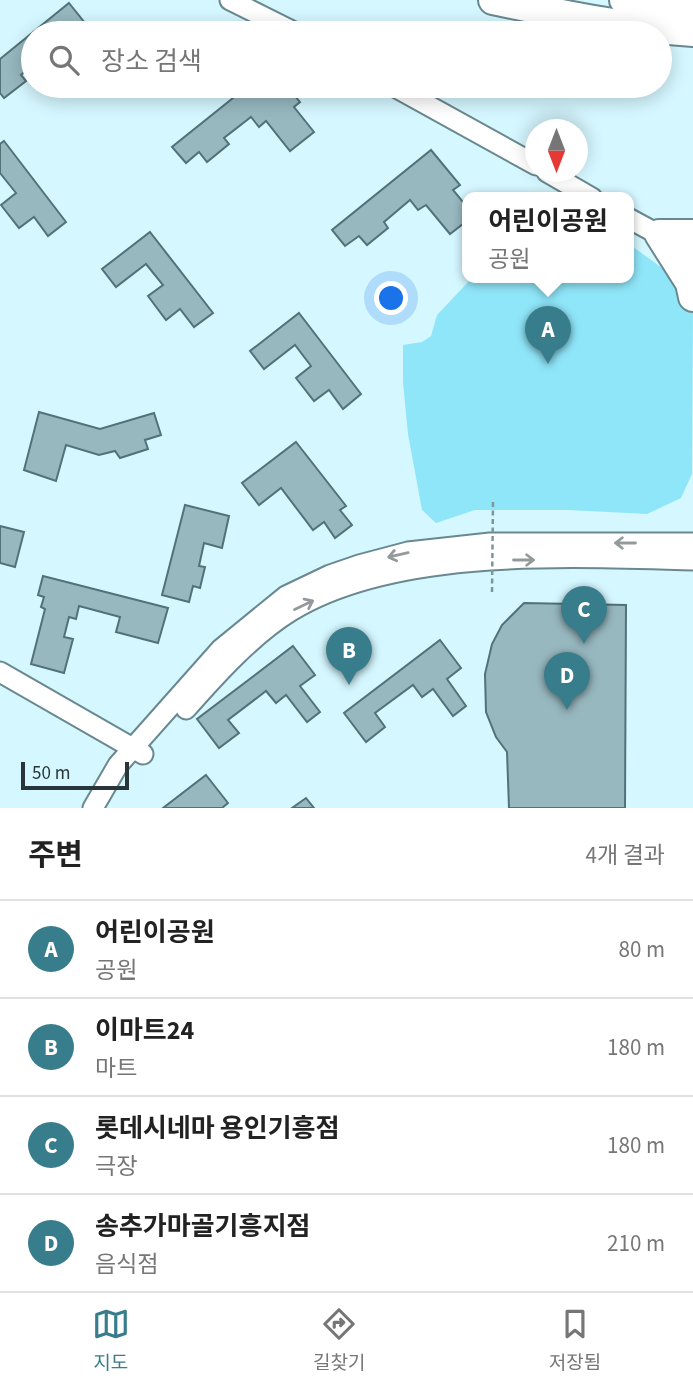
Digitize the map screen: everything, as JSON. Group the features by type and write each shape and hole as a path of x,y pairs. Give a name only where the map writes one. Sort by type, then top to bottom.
{"highway":[{"path":"493,0 604,21"},
{"path":"624,0 661,8 693,9"},
{"path":"672,31 693,32"},
{"path":"659,234 693,234"},
{"path":"659,234 690,283 693,297"}],"street":[{"path":"230,0 272,21"},
{"path":"415,98 525,159"},
{"path":"564,182 582,192"},
{"path":"634,221 693,253"},
{"path":"101,808 138,751 221,649 286,596 330,575 408,552 490,543 693,542"},
{"path":"93,808 118,765 138,751 230,660 290,611 331,592 361,581 410,570 485,560 693,560"},
{"path":"0,672 138,751"}],"path":[{"path":"492,592 494,501"}],"shaded area":[{"path":"634,248 676,278 693,305 692,474 681,498 647,514 568,510 475,510 436,523 422,510 408,434 403,345 422,342 431,336 437,315 467,283 634,283"}],"building":[{"path":"69,3 83,21 47,21"},
{"path":"21,42 21,85 4,98 0,93 0,59"},
{"path":"233,98 297,98 300,102 294,107 314,132 290,151 266,121 259,127 251,117 224,138 229,144 207,162 199,152 186,163 172,147"},
{"path":"4,141 66,222 48,236 34,217 19,228 1,205 16,193 0,173 0,144"},
{"path":"431,150 460,185 453,190 462,201 462,225 450,234 426,205 418,210 410,200 384,222 388,228 367,245 359,236 345,246 332,230"},
{"path":"150,232 213,313 194,327 180,309 166,320 148,296 163,285 146,264 116,287 102,269"},
{"path":"299,313 361,394 343,409 329,390 314,401 296,378 311,366 295,345 264,369 250,351"},
{"path":"39,412 100,429 154,413 161,435 145,440 148,449 120,458 115,451 99,455 66,445 56,481 24,470"},
{"path":"296,442 346,506 340,510 352,525 335,538 324,522 313,530 281,488 259,505 242,483"},
{"path":"185,505 229,516 222,548 204,543 199,566 205,567 200,588 193,586 189,602 162,595"},
{"path":"0,526 24,532 15,567 0,563"},
{"path":"43,576 168,608 158,643 116,632 120,617 79,606 76,619 69,617 64,637 73,639 64,673 31,664 45,609 41,607 44,597 38,595"},
{"path":"524,603 626,605 625,808 509,808 507,752 496,737 486,712 485,674 492,644 502,625"},
{"path":"440,640 461,668 447,679 466,706 453,716 433,689 422,697 413,685 375,713 385,727 366,742 344,713"},
{"path":"293,646 315,675 300,686 320,712 307,722 286,695 276,703 266,691 228,720 239,733 219,748 197,719"},
{"path":"206,775 228,803 222,808 163,808"},
{"path":"306,798 314,808 292,808"}],"place":[{"name":"어린이공원","path":"548,364"},
{"name":"롯데시네마 용인기흥점","path":"584,644"},
{"name":"이마트24","path":"349,685"},
{"name":"송추가마골기흥지점","path":"567,710"}]}
